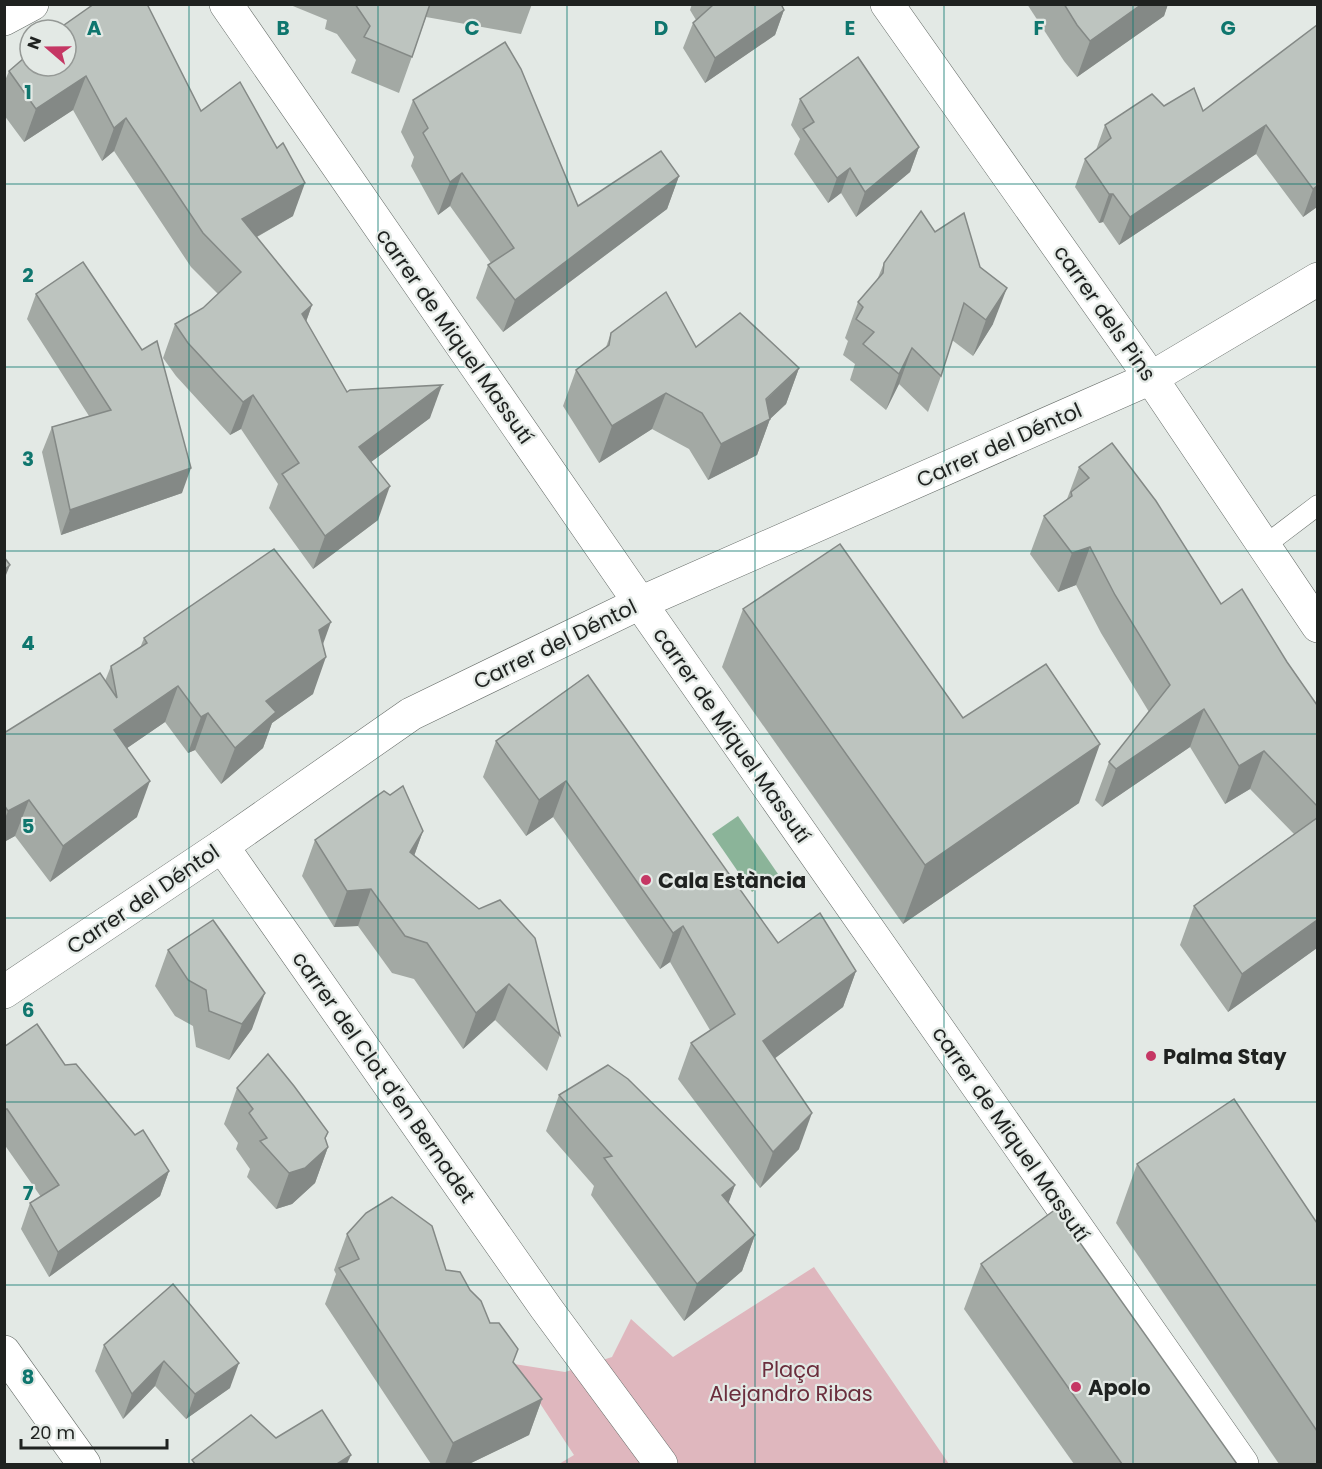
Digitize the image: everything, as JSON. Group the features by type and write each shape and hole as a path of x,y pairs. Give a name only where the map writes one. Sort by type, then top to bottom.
{"street":[{"path":"4,19 32,4"},
{"name":"carrer de Miquel Massutí","path":"225,4 640,603 1242,1464"},
{"name":"carrer dels Pins","path":"887,4 1151,378 1317,626"},
{"name":"Carrer del Déntol","path":"4,992 222,846 411,714 640,603 1151,378 1317,279"},
{"name":"carrer del Clot d'en Bernadet","path":"222,846 546,1308 661,1464"},
{"path":"4,1352 84,1464"}],"lane":[{"path":"1263,546 1317,505"}],"green space":[{"name":"Plaça Alejandro Ribas","path":"814,1267 949,1464 559,1464 574,1455 514,1364 565,1372 612,1357 631,1319 673,1357"}],"shaded area":[{"path":"738,816 778,874 752,892 712,834"}],"building":[{"path":"94,4 147,4 201,111 240,82 277,148 283,143 305,183 242,219 312,305 302,314 347,392 442,385 359,447 390,486 325,536 282,474 299,463 253,395 243,402 188,343 175,324 203,308 241,272 203,233 126,118 114,128 86,76 36,109 9,71 18,63 18,78 78,78 78,18 74,18"},
{"path":"355,4 430,4 412,57 364,37 370,26"},
{"path":"712,4 781,4 784,10 715,58 693,23"},
{"path":"1064,4 1142,4 1090,41"},
{"path":"1317,25 1317,186 1313,189 1266,125 1130,217 1113,194 1109,194 1085,159 1111,138 1105,125 1152,94 1164,106 1194,88 1203,111"},
{"path":"505,42 521,69 578,206 661,151 679,176 515,300 488,265 514,248 462,173 450,182 423,133 428,128 413,100"},
{"path":"858,57 919,147 865,192 850,168 837,178 803,129 814,122 800,99"},
{"path":"921,211 935,232 964,213 980,267 1007,288 986,320 964,303 941,376 912,348 899,374 863,344 874,332 856,319 863,307 858,302 883,273 884,263"},
{"path":"83,262 142,350 157,341 191,468 70,510 52,427 111,410 36,294"},
{"path":"666,292 696,347 740,313 799,368 766,399 770,419 721,444 702,413 666,393 612,426 576,370 609,345 611,333"},
{"path":"1112,443 1156,501 1221,604 1242,589 1287,662 1317,705 1317,806 1264,751 1239,766 1204,709 1116,769 1109,762 1170,685 1115,595 1090,547 1072,553 1044,516 1072,496 1071,492 1089,478 1079,467"},
{"path":"840,544 963,718 1046,664 1100,744 925,865 743,609"},
{"path":"274,549 331,622 319,630 326,657 266,701 276,712 235,748 208,713 201,717 178,686 114,730 150,781 63,846 29,800 8,811 4,805 4,733 100,673 117,698 111,666 147,643 144,638"},
{"path":"4,557 10,565 4,570"},
{"path":"588,675 778,943 820,913 856,971 763,1041 812,1113 773,1152 691,1043 735,1014 683,926 673,933 566,781 539,800 496,741"},
{"path":"403,786 423,831 410,852 479,909 500,900 535,938 560,1035 509,984 476,1013 427,943 405,936 371,889 347,891 315,840 384,791 390,795"},
{"path":"1317,818 1317,920 1242,974 1194,906"},
{"path":"213,920 265,993 242,1024 209,1011 206,990 188,980 168,950"},
{"path":"37,1024 65,1065 76,1064 135,1135 143,1130 169,1171 58,1252 30,1203 59,1185 7,1109 4,1110 4,1047"},
{"path":"268,1054 328,1132 325,1138 328,1147 305,1168 289,1173 260,1141 267,1138 249,1113 253,1109 237,1088"},
{"path":"608,1065 628,1079 735,1185 722,1195 755,1235 697,1284 604,1158 612,1156 559,1095"},
{"path":"1234,1099 1317,1223 1317,1431 1137,1164"},
{"path":"392,1197 432,1226 446,1270 460,1272 470,1290 481,1301 490,1323 499,1323 518,1349 513,1362 542,1399 453,1443 339,1268 359,1259 347,1234 366,1213"},
{"path":"1056,1209 1237,1464 1122,1464 981,1264"},
{"path":"173,1284 239,1363 195,1394 164,1361 132,1394 104,1345"},
{"path":"322,1410 351,1455 337,1464 195,1464 192,1460 251,1415 276,1438"}],"place":[{"name":"Cala Estància","path":"646,880"},
{"name":"Palma Stay","path":"1151,1056"},
{"name":"Apolo","path":"1076,1387"}]}
